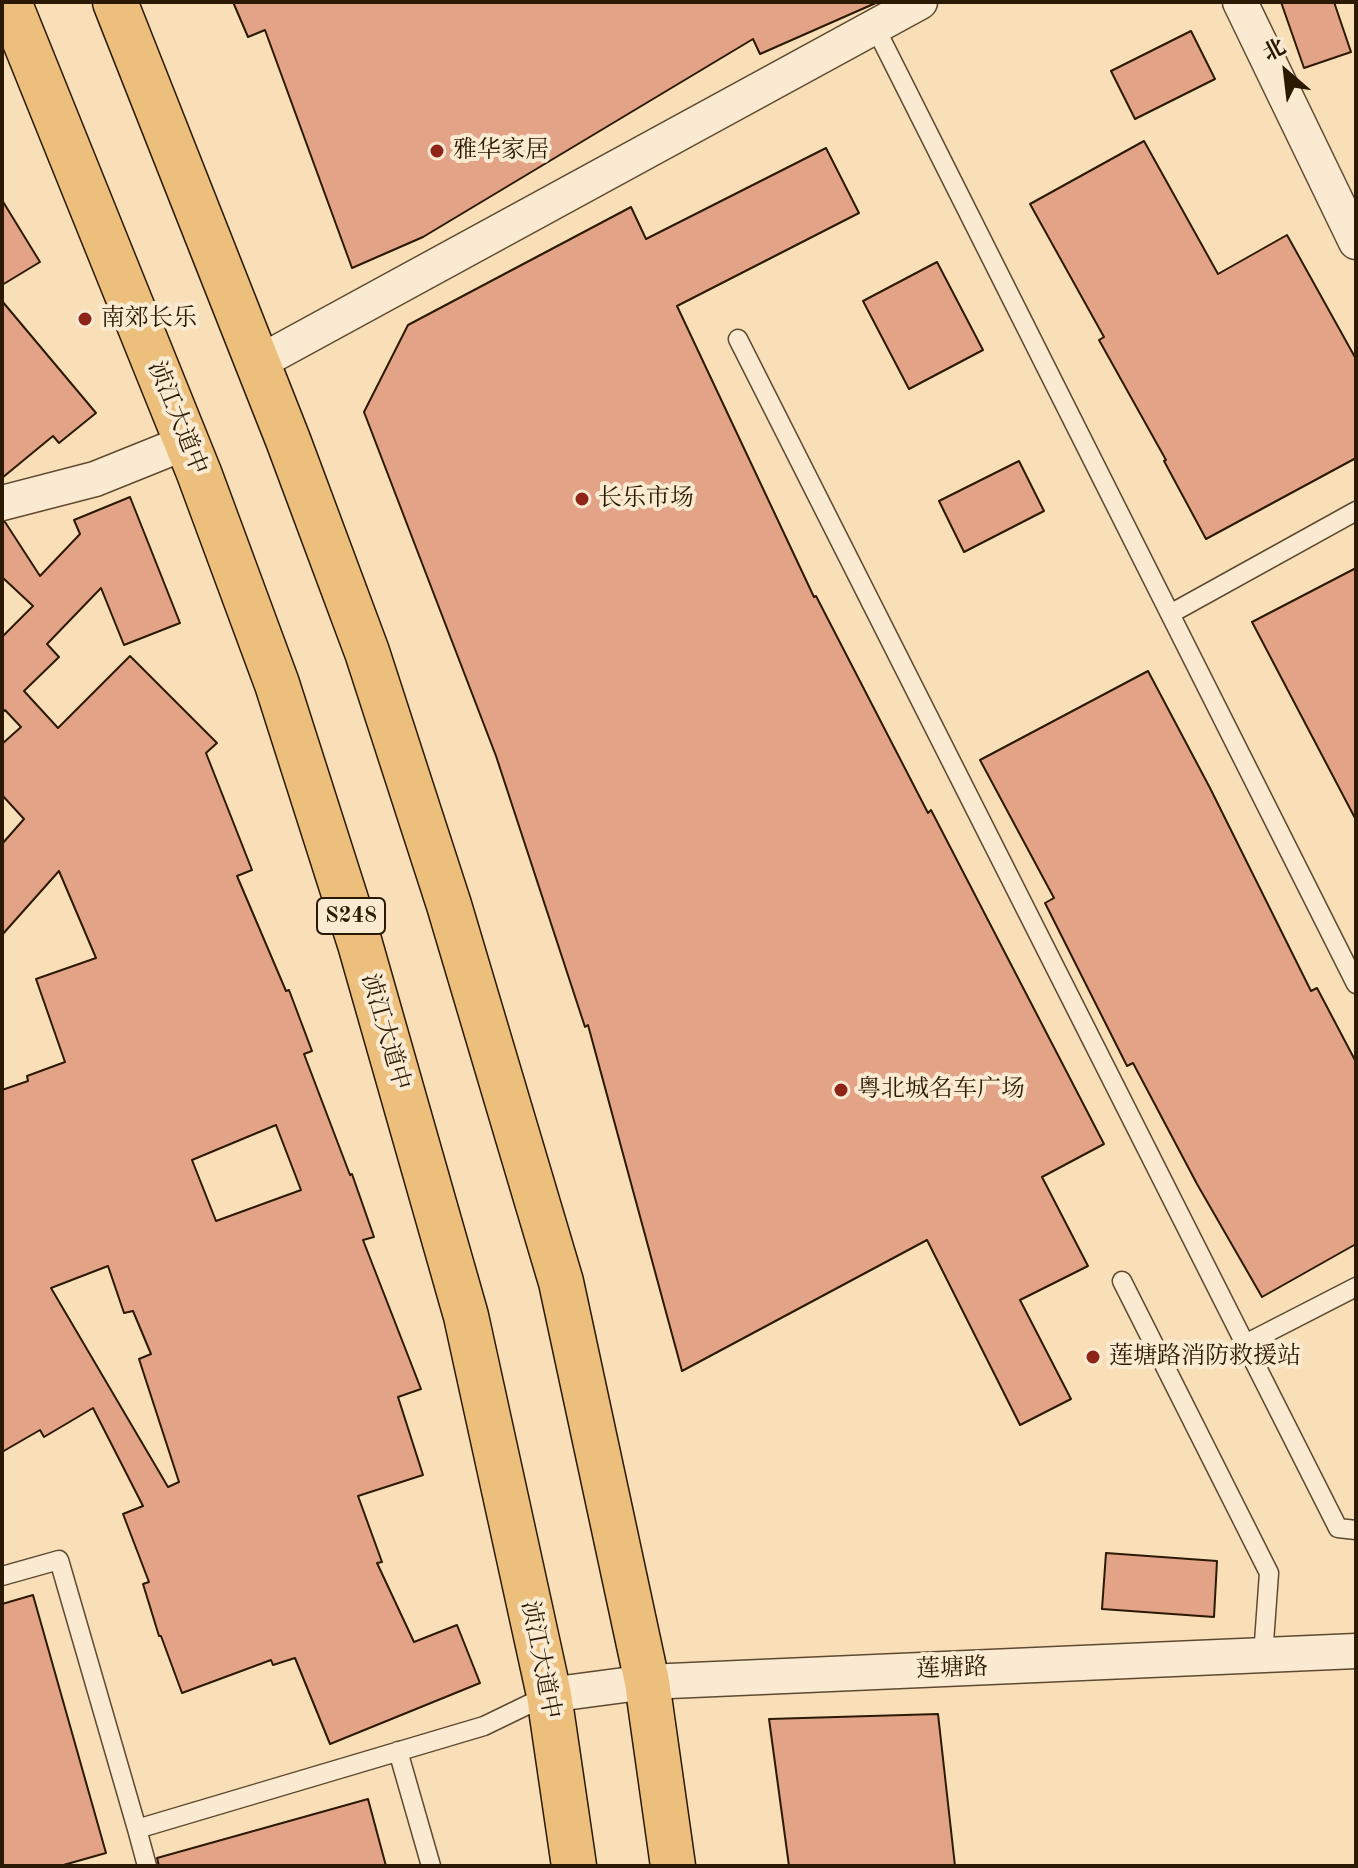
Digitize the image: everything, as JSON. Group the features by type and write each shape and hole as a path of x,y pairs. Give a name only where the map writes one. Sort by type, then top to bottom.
{"main road":[{"name":"浈江大道中","path":"9,2 187,442 277,684 364,959 466,1316 549,1695 574,1866"},
{"path":"115,2 258,363 367,652 449,905 557,1267 647,1682 673,1866"}],"street":[{"path":"258,363 920,2"},
{"path":"1240,2 1356,242"},
{"path":"2,503 95,479 187,442"},
{"name":"莲塘路","path":"549,1695 647,1682 1356,1651"}],"lane":[{"path":"875,27 1356,984"},
{"path":"738,339 1338,1528 1356,1530"},
{"path":"1170,614 1356,511"},
{"path":"1122,1281 1269,1573 1263,1656"},
{"path":"1245,1344 1356,1287"},
{"path":"2,1576 59,1560 147,1866"},
{"path":"137,1829 494,1722 549,1695"},
{"path":"398,1751 431,1866"}],"building":[{"name":"雅华家居","path":"233,2 878,2 760,54 753,39 423,237 352,268 265,30 248,37"},
{"path":"1281,2 1334,2 1351,52 1304,68"},
{"path":"1191,31 1215,79 1135,119 1111,71"},
{"path":"1144,141 1218,274 1287,235 1356,359 1356,458 1206,539 1099,340 1104,337 1030,204"},
{"path":"826,148 859,213 677,306 814,597 928,813 931,810 1104,1144 1042,1177 1088,1266 1020,1300 1071,1399 1020,1425 927,1240 682,1371 588,1025 585,1027 496,756 364,412 408,325 631,207 646,239"},
{"path":"2,200 40,262 2,285"},
{"path":"937,262 983,350 909,389 863,301"},
{"path":"2,301 96,413 59,443 53,436 2,478"},
{"path":"1019,461 1044,511 964,552 939,501"},
{"path":"130,497 180,623 124,645 101,588 47,644 59,657 24,691 58,728 130,656 217,743 206,753 252,870 237,876 286,991 289,990 312,1051 304,1054 374,1237 363,1240 421,1389 398,1397 423,1475 358,1496 382,1562 377,1563 414,1642 457,1625 480,1683 330,1744 295,1658 273,1665 271,1660 182,1693 159,1636 143,1584 149,1582 123,1514 143,1506 93,1408 44,1437 40,1430 2,1452 2,1090 28,1081 27,1076 65,1062 36,979 96,958 59,871 2,935 2,844 24,819 2,795 2,744 21,727 5,710 2,713 2,637 33,606 2,577 2,522 5,522 40,576 80,534 74,520","holes":["276,1125 301,1190 216,1221 192,1160","108,1266 124,1313 133,1311 151,1354 139,1359 179,1482 168,1487 51,1288"]},
{"path":"1356,568 1356,820 1252,622"},
{"path":"1148,671 1311,991 1317,988 1356,1062 1356,1244 1262,1297 1133,1063 1127,1066 1045,903 1054,898 980,760"},
{"path":"1106,1553 1217,1561 1214,1617 1102,1609"},
{"path":"33,1595 106,1853 60,1866 2,1866 2,1604"},
{"path":"938,1714 955,1866 789,1866 769,1719"},
{"path":"368,1799 386,1866 159,1866 157,1858"}],"place":[{"name":"雅华家居","path":"437,151"},
{"name":"南郊长乐","path":"85,319"},
{"name":"长乐市场","path":"582,499"},
{"name":"粤北城名车广场","path":"841,1090"},
{"name":"莲塘路消防救援站","path":"1093,1357"}]}
